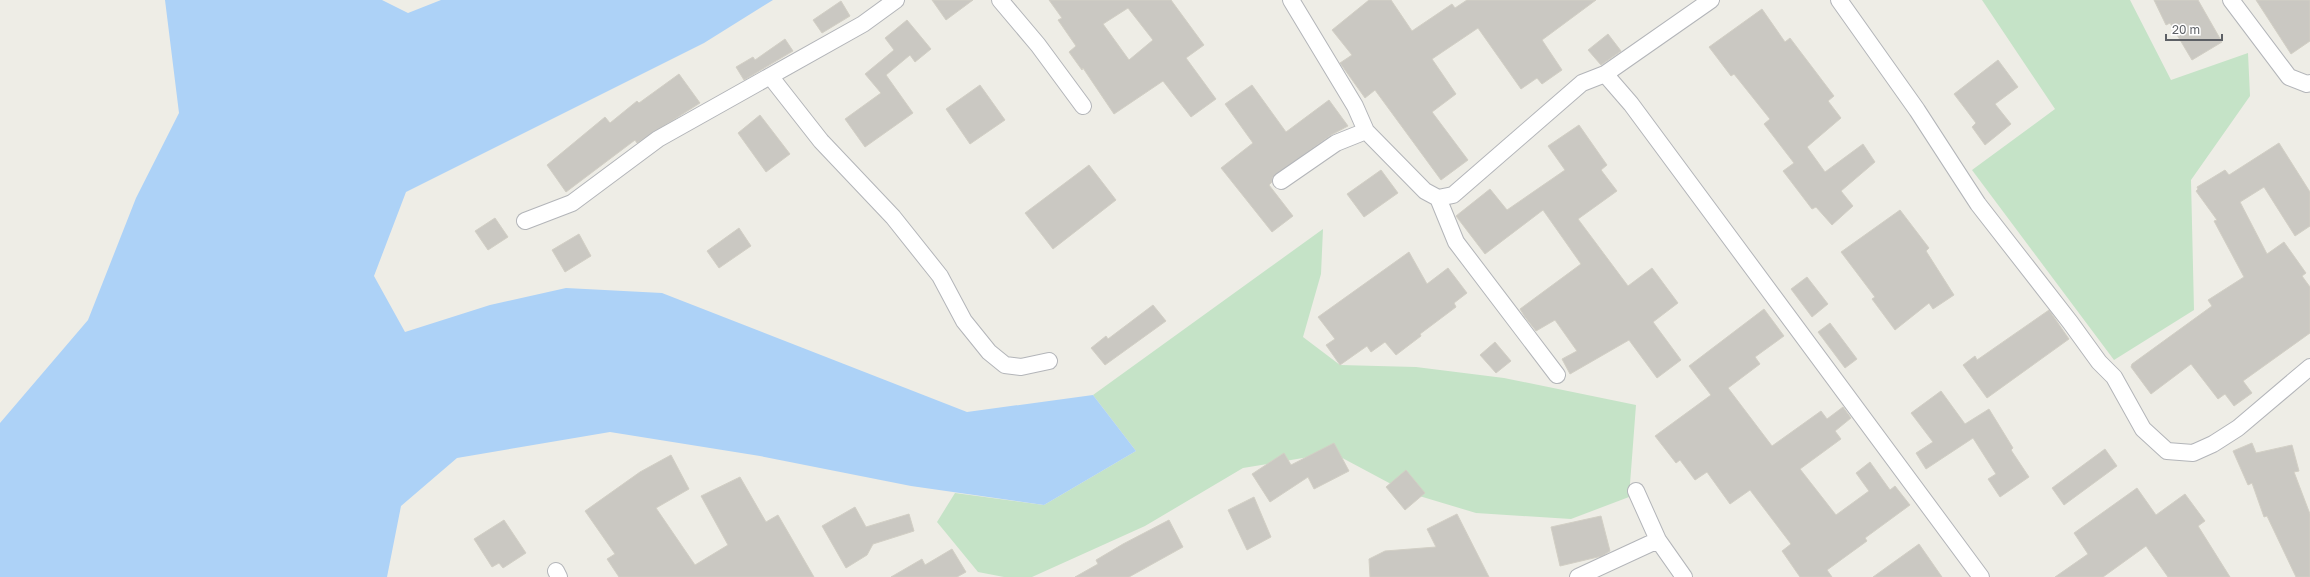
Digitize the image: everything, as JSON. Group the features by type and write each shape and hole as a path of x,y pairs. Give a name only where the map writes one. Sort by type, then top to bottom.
{"street":[{"path":"525,221 572,203 658,139 863,24 896,0"},
{"path":"1000,0 1038,45 1083,106"},
{"path":"1438,198 1453,195 1582,82 1605,74 1711,0"},
{"path":"1838,0 1917,110 1978,204 2070,322 2099,362 2114,377 2143,429 2167,451 2193,453 2214,444 2238,428 2310,368"},
{"path":"2231,0 2288,78 2307,84 2310,82"},
{"path":"1298,3 1355,106 1366,131 1425,191 1438,198 1456,242 1557,376"},
{"path":"1605,74 1631,104 1981,577"},
{"path":"770,76 821,141 893,217 940,276 964,321 989,352 1005,365 1021,367 1049,361"},
{"path":"1281,181 1336,143 1366,131"},
{"path":"1636,491 1658,540 1684,577"},
{"path":"1578,577 1658,540"}],"green space":[{"path":"1982,0 2130,0 2171,80 2248,53 2250,96 2191,180 2194,310 2114,360 1972,170 2055,109"},
{"path":"1323,229 1321,274 1303,337 1340,365 1416,367 1504,378 1636,405 1629,497 1571,519 1476,513 1406,492 1333,453 1243,468 1145,526 1032,577 1004,577 978,572 937,522 955,493 1044,505 1136,451 1093,395"}],"water":[{"path":"165,0 382,0 408,13 441,0 773,0 704,43 406,192 374,276 405,332 490,305 566,288 662,293 967,412 1093,395 1136,451 1044,505 911,486 760,456 610,432 457,458 401,506 387,577 0,577 0,423 88,320 136,198 179,113"}],"building":[{"path":"932,0 973,0 946,20"},
{"path":"1049,0 1171,0 1204,45 1186,58 1216,99 1191,117 1163,81 1114,114 1083,68 1082,70 1069,52 1076,46 1058,20 1062,18","holes":["1128,8 1153,40 1129,60 1103,24"]},
{"path":"1369,0 1391,0 1412,31 1452,4 1455,8 1467,0 1596,0 1542,40 1562,70 1542,84 1537,78 1521,89 1478,28 1432,59 1456,94 1432,112 1468,160 1441,180 1375,90 1365,98 1340,63 1352,55 1332,30"},
{"path":"2154,0 2198,0 2222,42 2192,60 2170,23 2166,25"},
{"path":"2256,0 2310,0 2310,41 2291,54"},
{"path":"841,1 850,16 822,33 813,20"},
{"path":"1762,9 1785,42 1790,38 1834,96 1828,101 1841,118 1807,147 1825,172 1863,144 1875,162 1841,191 1853,206 1832,225 1816,207 1812,209 1783,171 1794,163 1764,124 1770,119 1734,74 1731,76 1709,47"},
{"path":"907,20 931,49 915,62 910,55 886,75 913,113 865,147 845,119 881,93 865,74 894,50 885,38"},
{"path":"1608,34 1621,51 1601,65 1588,50"},
{"path":"785,39 793,51 744,80 736,67 753,57 755,60"},
{"path":"1998,60 2018,87 1995,104 2011,124 1985,145 1972,127 1976,123 1954,94"},
{"path":"679,74 700,103 637,143 635,140 566,192 547,165 605,117 610,123 637,101 639,103"},
{"path":"980,85 1005,120 970,144 946,109"},
{"path":"1252,85 1286,132 1329,100 1348,126 1331,135 1273,177 1272,182 1269,185 1293,216 1272,232 1221,168 1253,143 1225,104"},
{"path":"760,115 790,154 766,172 738,133"},
{"path":"1579,125 1607,165 1601,170 1617,191 1578,219 1628,286 1652,268 1678,303 1653,322 1681,360 1657,378 1629,340 1570,374 1562,359 1577,351 1555,320 1536,331 1525,317 1520,309 1581,264 1543,210 1485,254 1456,216 1490,189 1507,210 1565,170 1548,146"},
{"path":"2279,143 2310,192 2310,226 2295,236 2264,187 2240,202 2267,254 2284,242 2306,273 2302,276 2310,287 2310,333 2243,381 2252,393 2234,406 2225,394 2218,399 2191,364 2151,394 2131,367 2132,364 2212,306 2208,300 2244,277 2214,221 2217,220 2196,191 2198,189 2197,187 2225,170 2229,175"},
{"path":"1089,165 1116,200 1053,249 1025,213"},
{"path":"1381,170 1398,193 1364,217 1347,194"},
{"path":"1900,210 1929,248 1926,251 1954,295 1933,309 1929,303 1895,330 1872,299 1875,297 1841,252"},
{"path":"495,218 508,237 488,250 475,231"},
{"path":"739,228 751,246 719,268 707,251"},
{"path":"579,234 591,256 565,272 552,250"},
{"path":"1409,252 1427,284 1448,268 1467,293 1454,303 1456,307 1420,334 1421,336 1396,355 1385,342 1371,352 1367,346 1340,365 1326,345 1335,339 1318,317"},
{"path":"1807,277 1828,304 1812,317 1791,289"},
{"path":"1153,305 1166,321 1105,365 1091,348 1106,336 1108,339"},
{"path":"1764,309 1784,336 1755,357 1760,364 1728,388 1772,446 1821,411 1827,419 1843,407 1851,418 1835,431 1841,439 1800,469 1836,515 1869,491 1856,473 1870,462 1890,490 1895,486 1910,505 1865,538 1867,541 1827,570 1832,577 1800,577 1782,551 1791,544 1750,490 1730,504 1707,472 1695,480 1680,460 1676,463 1655,436 1711,395 1689,366"},
{"path":"2049,310 2069,339 1987,398 1963,365 1975,356 1977,360"},
{"path":"1830,323 1857,359 1845,368 1818,332"},
{"path":"1495,342 1511,361 1496,373 1480,355"},
{"path":"1941,391 1965,424 1989,409 2013,448 2011,450 2029,477 2000,497 1988,479 1996,474 1973,438 1926,469 1916,453 1933,442 1911,413"},
{"path":"1334,443 1349,471 1314,489 1308,477 1270,502 1252,474 1284,453 1291,465"},
{"path":"2252,443 2256,453 2292,445 2299,471 2294,472 2310,514 2310,577 2296,577 2267,516 2264,517 2252,483 2248,485 2233,451"},
{"path":"2105,449 2117,466 2064,505 2052,488"},
{"path":"671,455 689,489 656,508 695,565 728,545 701,496 740,477 766,522 778,515 814,577 619,577 607,559 615,554 585,511 640,472"},
{"path":"1406,470 1425,493 1405,510 1386,487"},
{"path":"2137,488 2156,515 2185,494 2205,521 2198,526 2230,577 2168,577 2146,546 2103,577 2055,577 2088,554 2074,533"},
{"path":"1254,497 1271,537 1247,550 1228,510"},
{"path":"855,507 866,527 909,514 914,531 873,544 867,555 846,568 822,526"},
{"path":"1457,514 1489,577 1370,577 1369,559 1385,551 1436,547 1427,529"},
{"path":"1601,516 1610,551 1602,556 1560,566 1551,527"},
{"path":"504,520 526,553 503,568 499,563 492,567 474,539"},
{"path":"1169,520 1183,547 1129,577 1075,577 1098,564 1096,560"},
{"path":"1919,544 1942,577 1873,577"},
{"path":"952,549 966,572 957,577 891,577 922,559 925,565"}]}
